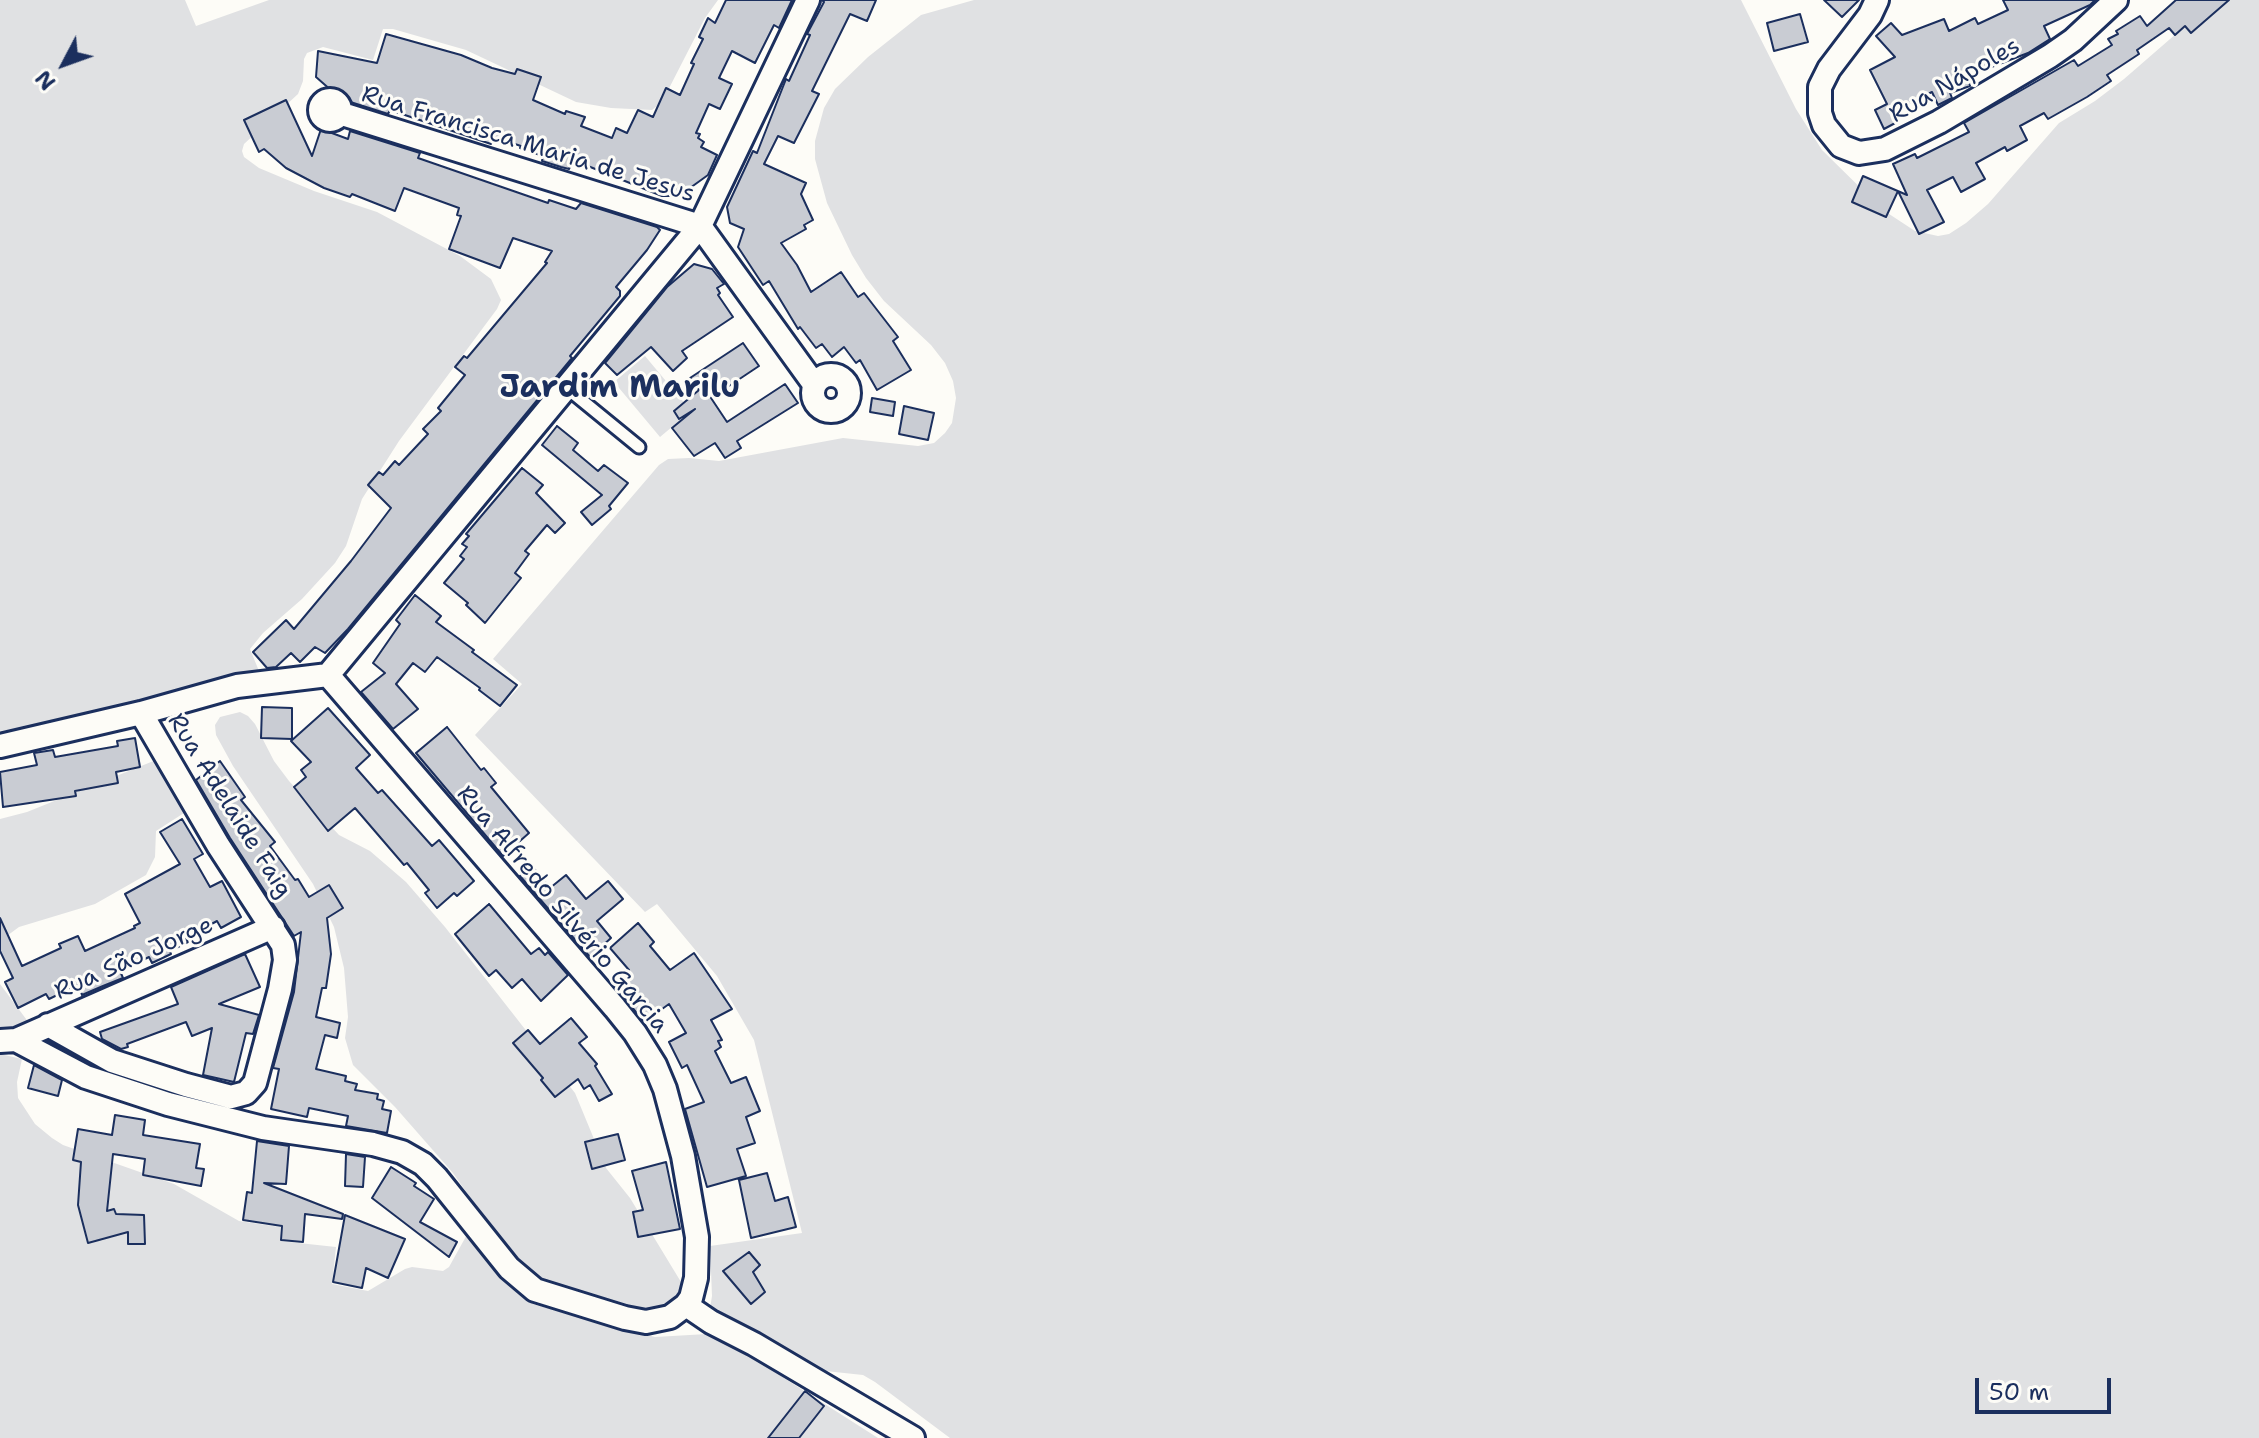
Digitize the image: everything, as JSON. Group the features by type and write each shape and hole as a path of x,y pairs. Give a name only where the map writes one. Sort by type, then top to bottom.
{"street":[{"path":"0,746 141,713 237,686 328,675 700,226 808,0"},
{"name":"Rua Nápoles","path":"1877,0 1870,15 1824,78 1818,99 1824,125 1849,151 1885,149 1939,122 2050,56 2073,40 2116,0"},
{"name":"Rua Francisca Maria de Jesus","path":"339,113 700,226"},
{"path":"700,226 814,384"},
{"name":"Rua Alfredo Silvério Garcia","path":"328,675 615,1008 645,1048 665,1089 683,1156 693,1213 698,1255 693,1292 686,1305"},
{"name":"Rua Adelaide Faig","path":"48,1025 112,1061 143,1073 231,1097 242,1095 255,1083 285,953 273,927 218,845 141,713"},
{"name":"Rua São Jorge","path":"8,1040 273,927"},
{"path":"8,1040 86,1077 168,1104 263,1128 373,1144 402,1152 423,1164 437,1178 509,1268 535,1290 646,1322 670,1317 686,1305 913,1438"}],"lane":[{"path":"568,389 639,447"}],"shaded area":[{"path":"0,0 185,0 196,26 269,0 718,0 705,18 662,102 652,110 576,102 466,50 393,29 383,29 373,60 323,47 307,53 298,94 244,144 244,157 259,168 314,191 377,212 460,256 491,279 501,300 497,309 399,441 362,499 346,546 335,563 250,649 261,676 67,722 0,731"},
{"path":"974,0 1741,0 1796,109 1822,150 1883,210 1915,231 1938,236 1949,234 1966,223 1988,204 2059,123 2124,79 2215,0 2259,0 2259,1438 950,1438 863,1375 816,1370 709,1315 712,1296 710,1246 802,1233 754,1040 717,976 657,904 645,912 475,735 522,684 493,659 659,465 668,459 719,461 843,438 918,446 934,443 952,423 956,398 945,363 931,345 884,301 852,255 827,203 815,159 815,141 824,108 835,89 868,57 921,15"},
{"path":"645,356 691,411 660,437 614,382"},
{"path":"240,712 255,724 274,761 289,781 339,835 370,851 406,882 575,1093 606,1168 630,1198 681,1282 681,1290 669,1304 658,1310 635,1309 588,1296 535,1275 524,1267 497,1236 453,1173 353,1065 345,1038 348,1017 344,968 334,927 313,884 233,766 216,735 215,725 220,717"},
{"path":"156,760 184,813 156,831 155,857 146,875 95,904 19,927 0,941 0,819 27,812"},
{"path":"0,984 29,1023 0,1036"},
{"path":"0,1054 22,1059 17,1082 18,1098 35,1124 52,1138 63,1145 174,1184 239,1221 280,1227 280,1241 336,1247 332,1284 368,1291 412,1267 443,1271 449,1267 469,1231 514,1288 533,1304 655,1337 707,1334 751,1357 878,1438 0,1438"}],"building":[{"path":"726,0 792,0 779,28 774,25 755,63 732,51 719,78 732,84 720,109 709,104 696,133 704,142 701,147 717,155 708,175 690,188 671,196 662,196 573,160 569,169 561,167 542,161 543,156 521,146 493,137 491,144 390,110 388,114 341,99 316,77 318,51 377,63 386,34 461,55 492,68 515,74 517,69 541,77 533,100 565,114 566,111 585,117 581,126 612,138 616,128 627,133 638,110 653,117 666,88 680,95 694,64 691,63 703,39 699,37 708,18 715,23"},
{"path":"822,0 876,0 867,21 850,14 812,91 819,94 794,143 778,136 764,164 806,183 801,194 813,220 804,225 806,229 781,243 811,292 841,272 858,297 864,293 898,337 893,341 911,370 877,390 860,360 856,363 844,347 832,357 822,344 816,348 800,327 798,329 769,281 763,285 738,247 744,229 730,223 727,207 753,151 757,153 786,79 789,81 810,35 807,34 824,2"},
{"path":"1824,0 1859,0 1842,17"},
{"path":"2003,0 2095,0 2044,26 2050,39 2028,53 1968,76 1970,86 1950,93 1952,98 1938,105 1932,92 1893,110 1899,121 1884,129 1875,110 1887,104 1870,70 1895,57 1876,36 1891,23 1902,35 1944,19 1949,31 1975,18 1978,24 2008,10"},
{"path":"2176,0 2229,0 2191,33 2185,26 2175,35 2169,28 2137,50 2139,54 2107,75 2111,81 2087,97 2048,119 2044,113 2020,126 2027,140 2007,151 2005,147 1976,163 1985,179 1961,192 1953,177 1927,190 1944,222 1919,234 1898,191 1907,195 1893,164 1915,154 1917,158 1969,132 1964,123 2074,60 2078,66 2112,45 2108,39 2140,16 2147,26"},
{"path":"1800,14 1808,42 1774,51 1767,23"},
{"path":"286,100 312,156 321,129 348,139 350,131 420,153 418,158 548,203 549,200 576,209 581,203 660,230 616,287 620,296 570,356 572,358 348,629 325,653 315,647 300,662 291,653 276,667 267,668 253,652 286,620 294,629 391,508 368,485 379,472 383,475 395,461 399,465 428,434 423,429 441,411 438,408 465,375 455,367 464,356 467,358 547,263 552,251 513,238 500,268 449,249 461,216 457,215 459,208 404,188 395,211 352,194 350,197 324,188 286,168 264,149 259,152 244,120"},
{"path":"1863,176 1898,191 1886,217 1852,202"},
{"path":"694,264 712,269 724,284 717,288 718,295 733,317 682,351 687,358 673,371 651,347 617,375 605,363 667,287"},
{"path":"743,343 759,366 711,398 727,422 785,384 798,403 737,441 741,448 725,458 715,443 694,456 672,428 695,409 679,419 674,411 699,390 690,378"},
{"path":"872,398 895,402 893,416 870,412"},
{"path":"904,406 934,413 928,440 899,434"},
{"path":"557,426 578,443 573,450 598,471 604,465 628,483 609,506 611,509 592,525 581,512 602,495 542,445"},
{"path":"522,468 543,485 536,493 565,523 555,533 547,525 525,551 529,554 515,573 521,578 485,623 466,605 468,603 444,583 464,559 460,556 467,547 462,544 469,536 466,534"},
{"path":"415,595 441,616 436,622 517,685 500,706 437,657 425,672 413,663 396,684 418,709 393,729 361,692 385,673 373,663 400,624 396,620"},
{"path":"262,707 292,708 292,739 261,738"},
{"path":"328,708 370,755 356,768 378,793 382,790 432,846 439,840 474,881 457,896 454,893 437,908 425,893 429,890 407,863 404,865 355,808 328,831 294,787 306,777 301,770 311,762 291,741"},
{"path":"447,727 481,770 484,768 496,783 491,787 529,833 503,856 416,753"},
{"path":"135,738 140,767 116,772 118,783 75,791 76,796 3,807 0,772 37,765 34,753 53,750 55,757 118,746 117,741"},
{"path":"220,761 245,797 241,800 275,842 270,846 309,897 329,885 343,908 327,918 331,954 326,988 322,988 316,1017 340,1023 337,1038 325,1035 316,1069 346,1076 345,1081 357,1084 355,1090 378,1094 377,1099 384,1101 382,1109 391,1111 387,1133 346,1126 348,1116 309,1108 307,1117 271,1109 279,1069 273,1068 294,992 301,932 294,936 196,780"},
{"path":"182,819 203,854 194,859 210,887 222,881 241,917 221,928 217,921 186,938 188,942 170,951 171,954 152,963 149,957 120,971 123,978 82,995 78,985 49,999 46,994 18,1008 5,982 13,978 0,951 0,918 22,966 61,948 59,944 78,936 85,951 135,928 140,923 125,894 180,864 160,832"},
{"path":"531,865 550,888 566,875 586,899 608,881 623,899 597,921 611,938 590,957 520,876"},
{"path":"489,904 531,954 539,948 545,955 548,952 568,975 541,1001 522,979 512,988 496,970 489,976 455,934"},
{"path":"638,923 654,942 650,946 670,970 694,953 732,1009 711,1020 722,1040 718,1041 721,1047 715,1051 731,1083 746,1077 760,1111 746,1117 755,1143 737,1149 746,1176 707,1187 685,1109 704,1102 687,1065 682,1068 669,1042 686,1033 669,1004 644,1022 613,984 629,970 610,948"},
{"path":"245,954 260,987 219,1004 259,1015 253,1034 246,1033 234,1082 203,1075 212,1028 192,1036 186,1022 121,1049 102,1039 100,1032 178,1004 171,987"},
{"path":"571,1018 587,1037 579,1043 597,1064 595,1066 612,1094 599,1101 590,1085 584,1089 578,1079 555,1097 513,1043 528,1030 540,1044"},
{"path":"34,1065 62,1080 58,1096 28,1088"},
{"path":"115,1115 145,1120 143,1135 200,1144 196,1168 204,1169 201,1186 143,1175 145,1159 113,1154 107,1211 114,1209 116,1214 144,1215 145,1244 128,1244 128,1232 88,1243 78,1205 81,1162 73,1160 78,1129 112,1135"},
{"path":"618,1134 625,1160 592,1169 585,1142"},
{"path":"257,1141 289,1146 286,1184 264,1183 343,1214 342,1219 305,1214 303,1242 281,1240 282,1226 243,1220 247,1192 252,1193"},
{"path":"346,1154 365,1157 363,1187 345,1186"},
{"path":"666,1162 680,1229 638,1237 633,1212 643,1210 632,1171"},
{"path":"391,1167 434,1199 420,1222 457,1242 449,1257 372,1198"},
{"path":"767,1173 775,1201 788,1197 796,1227 751,1238 739,1180"},
{"path":"345,1215 405,1239 388,1278 366,1268 362,1288 333,1282"},
{"path":"749,1252 760,1265 753,1272 765,1292 751,1304 723,1271"},
{"path":"805,1391 824,1406 799,1438 768,1438"}],"district":[{"name":"Jardim Marilu","path":"620,389"}]}
